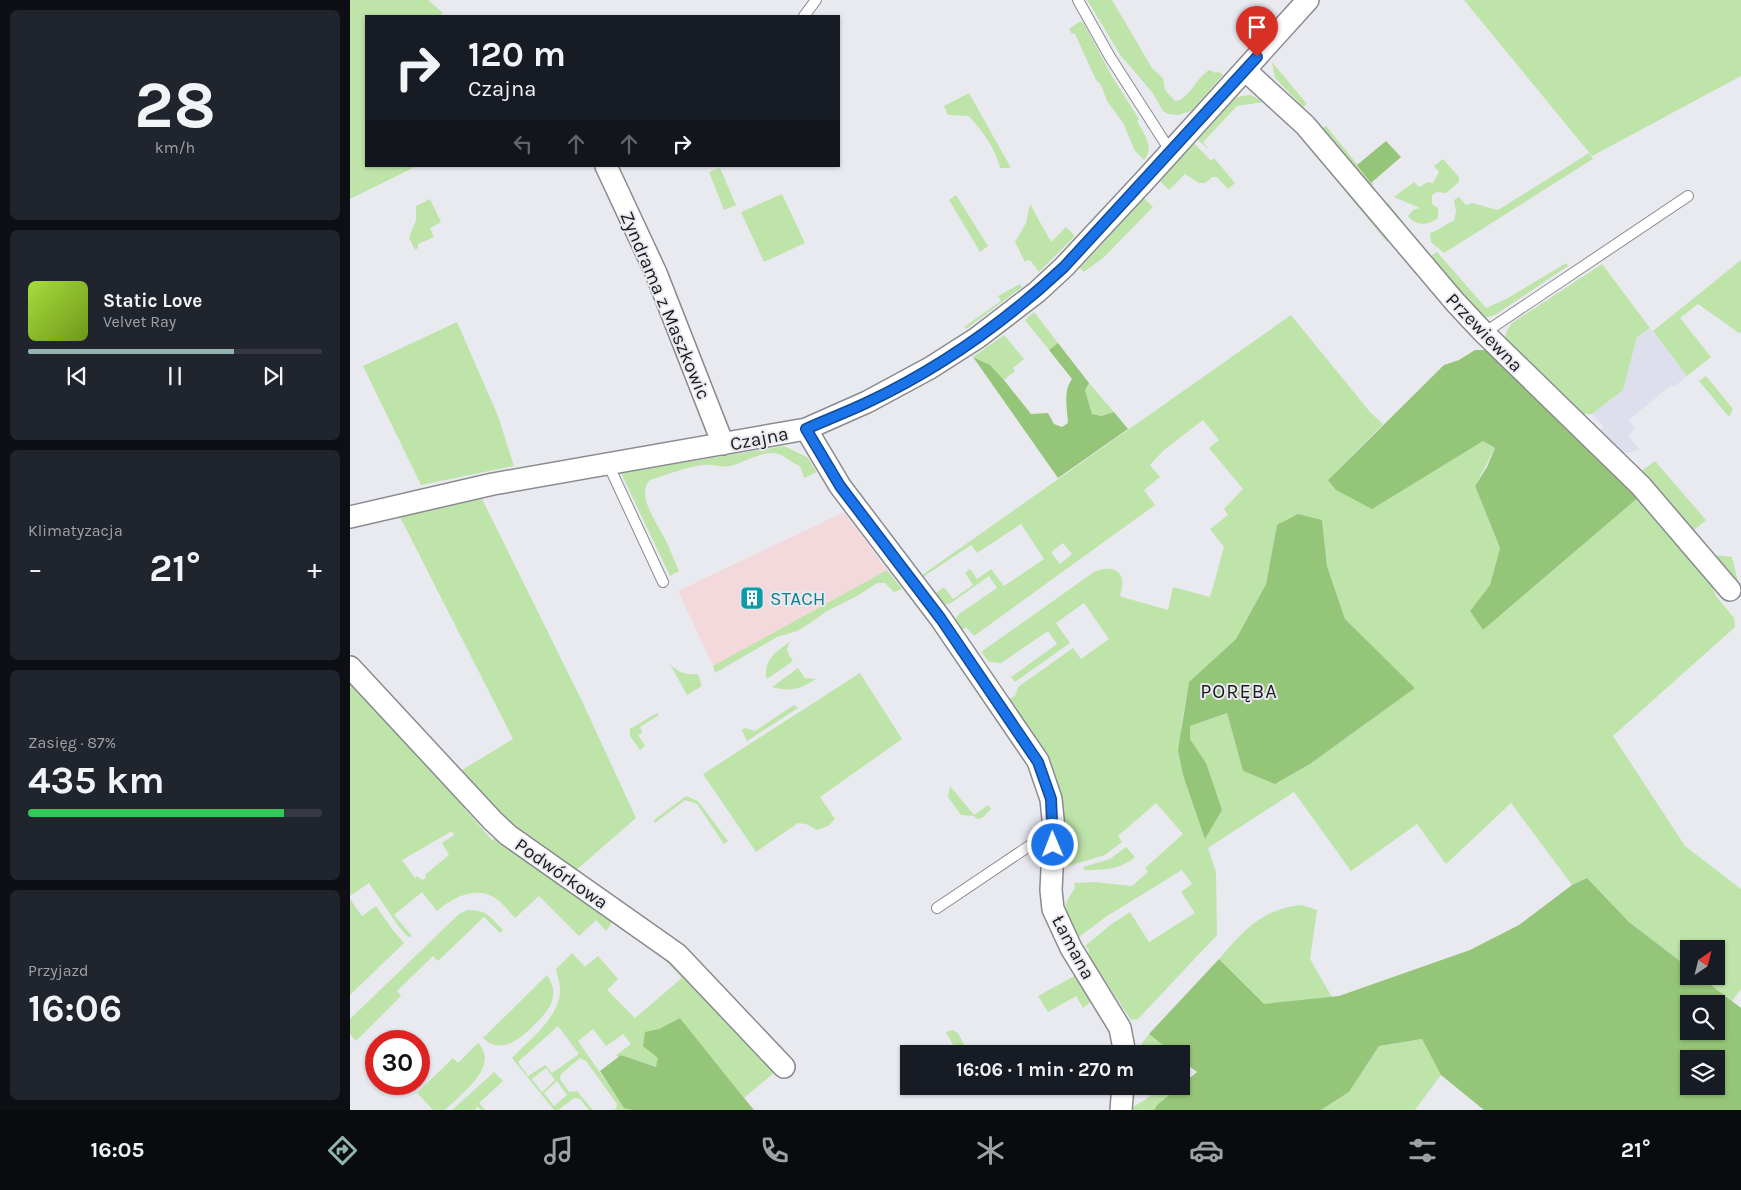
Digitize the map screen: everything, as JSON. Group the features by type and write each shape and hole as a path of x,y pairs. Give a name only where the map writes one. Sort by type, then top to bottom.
{"street":[{"name":"Czajna","path":"350,517 493,484 806,429 867,402 977,338 1009,315 1064,267 1308,0"},
{"name":"Przewiewna","path":"1245,70 1305,125 1455,302 1484,333 1641,486 1730,590"},
{"name":"Zyndrama z Maszkowic","path":"606,167 656,273 723,444"},
{"name":"Łamana","path":"806,429 840,486 941,619 1038,762 1051,799 1054,829 1051,890 1053,909 1071,948 1120,1028 1123,1045"},
{"name":"Podwórkowa","path":"350,667 492,821 508,835 677,954 784,1067"},
{"path":"1121,1110 1122,1095"}],"lane":[{"path":"805,15 816,0"},
{"path":"1078,0 1110,57 1171,152"},
{"path":"1484,333 1688,196"},
{"path":"608,464 663,582"},
{"path":"936,908 1054,829"}],"shaded area":[{"path":"1650,328 1687,376 1674,387 1671,385 1629,420 1635,429 1628,436 1640,450 1617,455 1600,434 1603,426 1592,414 1623,390 1637,337"},
{"path":"844,512 887,570 713,666 678,591"}],"green space":[{"path":"350,0 428,0 443,13 440,15 365,15 365,167 415,167 350,199"},
{"path":"1087,0 1112,0 1152,68 1163,78 1165,90 1175,101 1184,97 1209,70 1216,73 1218,71 1223,75 1191,111 1178,115 1168,114 1163,111 1152,92 1121,56"},
{"path":"1464,0 1741,0 1741,76 1592,156"},
{"path":"1079,22 1083,22 1113,78 1139,119 1137,121 1147,140 1149,150 1144,160 1135,151 1123,123 1107,101 1101,85 1096,80 1075,34 1071,33 1069,29"},
{"path":"1272,62 1307,104 1303,107 1275,78"},
{"path":"969,93 1011,168 1000,168 991,146 969,116 948,115 944,106"},
{"path":"1251,95 1264,102 1237,106 1203,142 1209,150 1198,140 1234,99"},
{"path":"1326,126 1374,185 1366,187 1319,131"},
{"path":"1306,134 1393,238 1387,242 1300,137"},
{"path":"1386,141 1401,157 1371,183 1357,165"},
{"path":"1194,143 1211,161 1214,158 1235,183 1228,189 1217,177 1212,177 1205,183 1199,183 1185,174 1169,190 1160,181"},
{"path":"1589,153 1593,159 1444,253 1431,242 1430,233 1454,221 1456,211 1454,200 1459,197 1466,205 1472,203 1498,210"},
{"path":"1443,159 1459,177 1459,182 1446,193 1437,192 1432,195 1432,204 1438,208 1438,218 1426,224 1415,222 1408,216 1413,210 1420,208 1394,197 1414,182 1419,187 1428,182 1433,183 1439,172 1434,166"},
{"path":"720,168 736,205 724,210 709,172"},
{"path":"782,194 805,243 764,262 741,212"},
{"path":"956,195 988,246 980,252 949,200"},
{"path":"1144,198 1153,207 1103,258 1084,272 1080,268"},
{"path":"430,199 441,222 430,228 434,237 418,244 418,248 415,250 409,238 416,220 416,206"},
{"path":"1387,202 1431,256 1437,252 1486,308 1508,298 1566,263 1568,266 1495,315 1484,318 1384,209"},
{"path":"1030,204 1051,242 1066,227 1075,236 1039,272 1031,261 1027,260 1025,262 1015,242 1026,223"},
{"path":"1741,260 1741,332 1739,333 1698,304 1680,318 1711,357 1687,376 1653,331"},
{"path":"1602,264 1650,328 1637,337 1623,390 1592,414 1579,414 1505,342 1505,337 1512,323"},
{"path":"1020,284 1022,287 966,329 964,327 1001,301 998,296"},
{"path":"1034,312 1058,343 1049,350 1025,320"},
{"path":"1291,315 1370,412 1383,424 1328,480 1456,456 1483,441 1495,448 1475,486 1500,548 1490,585 1470,611 1483,630 1640,496 1708,575 1716,596 1734,618 1735,627 1613,736 1685,846 1741,889 1741,989 1732,1001 1711,985 1725,985 1725,940 1680,940 1680,961 1629,922 1587,878 1572,885 1511,803 1446,864 1417,824 1351,871 1294,792 1208,848 1216,872 1217,935 1138,1019 1131,1020 1088,955 1089,950 1085,946 1130,912 1149,942 1195,913 1181,892 1192,884 1182,870 1107,916 1079,937 1077,934 1073,937 1065,917 1065,907 1075,888 1074,883 1094,882 1132,886 1148,872 1145,868 1183,834 1156,803 1118,836 1122,842 1105,855 1069,866 1064,860 1060,817 1008,699 1015,696 1018,687 1073,648 1081,659 1109,639 1084,603 1056,623 1070,643 1015,682 1011,677 1057,644 1048,631 1001,663 989,662 981,652 1094,572 1101,570 1108,569 1118,572 1122,581 1120,595 1122,597 1168,610 1173,587 1210,597 1224,547 1210,529 1228,515 1224,509 1243,489 1209,448 1219,440 1203,420 1164,450 1150,465 1160,477 1144,490 1155,505 974,636 966,627 962,630 955,620 959,614 997,588 989,576 951,603 943,605 935,594 944,587 953,599 973,585 965,573 970,569 977,579 991,569 1004,586 1044,559 1021,524 977,553 971,545 923,577 922,575","holes":["1322,520 1327,566 1345,619 1415,688 1310,764 1275,784 1243,771 1227,713 1190,726 1190,739 1206,763 1206,838 1183,775 1181,727 1189,682 1236,639 1266,584 1277,525","1063,543 1072,554 1060,564 1051,552"]},
{"path":"457,322 498,416 514,466 421,485 363,366"},
{"path":"1004,335 1024,359 1013,368 1015,371 1004,380 990,365 973,357"},
{"path":"1058,343 1089,383 1085,390 1092,414 1101,416 1114,412 1128,429 1058,478 973,357 990,365 1031,414 1048,413 1054,424 1062,427 1068,423 1067,389 1072,379 1049,350"},
{"path":"1475,350 1485,350 1497,356 1640,496 1483,630 1470,611 1490,585 1500,548 1475,486 1487,467 1495,448 1483,441 1372,509 1336,490 1328,480 1444,365 1459,360"},
{"path":"1706,376 1733,409 1729,417 1699,381"},
{"path":"1089,383 1114,412 1100,416 1092,414 1085,390"},
{"path":"784,446 807,457 817,472 804,478 800,466 777,453 767,453 735,465 690,467 650,480 646,487 647,503 679,571 670,576 621,473"},
{"path":"1655,461 1706,520 1693,531 1640,472"},
{"path":"482,499 581,699 636,818 575,871 516,830 457,773 513,739 400,517"},
{"path":"1298,514 1322,520 1327,566 1345,619 1415,688 1310,764 1275,784 1243,771 1227,713 1190,726 1190,739 1206,763 1222,810 1205,839 1183,775 1178,750 1189,682 1236,639 1266,584 1277,525"},
{"path":"1714,555 1732,557 1738,582 1732,579"},
{"path":"887,570 902,589 894,592 885,583 877,583 857,596 827,611 797,631 777,637 715,673 713,666"},
{"path":"790,642 788,651 793,661 767,679 767,667 772,657"},
{"path":"670,664 682,673 698,674 702,686 687,695"},
{"path":"798,668 805,678 816,679 795,689 772,687"},
{"path":"860,673 902,739 820,797 835,819 828,826 817,830 806,824 798,823 756,852 703,774"},
{"path":"350,682 465,807 492,840 496,838 612,922 606,931 596,920 579,936 539,896 515,918 499,901 483,893 467,894 459,897 437,911 422,892 394,915 412,936 408,937 369,883 350,896","holes":["452,831 454,835 442,843 449,855 425,875 426,878 422,880 417,876 415,878 402,860"]},
{"path":"794,705 798,708 747,741 742,730 745,728 755,731"},
{"path":"657,713 659,715 640,727 642,733 638,735 645,746 640,750 630,736 630,729"},
{"path":"950,786 974,815 988,805 991,809 982,818 977,819 974,816 961,815 948,797"},
{"path":"686,796 698,801 728,841 724,844 697,804 685,800 655,823 654,820"},
{"path":"1126,847 1135,857 1123,865 1099,870 1085,870 1083,867 1110,859"},
{"path":"1587,878 1629,922 1680,961 1680,985 1711,985 1724,995 1680,995 1680,1040 1725,1040 1725,996 1741,1008 1741,1110 1484,1110 1441,1075 1422,1039 1379,1046 1349,1092 1321,1110 1154,1110 1169,1095 1190,1095 1190,1078 1197,1072 1190,1067 1190,1045 1163,1045 1149,1034 1219,959 1264,1004 1339,996 1470,950 1519,925 1572,885"},
{"path":"350,899 362,916 376,906 404,943 350,995"},
{"path":"1302,905 1317,910 1310,959 1332,997 1264,1005 1219,959 1246,930 1265,916 1288,907"},
{"path":"467,910 480,911 491,918 503,930 500,933 484,917 438,961 433,956 397,991 401,996 356,1041 350,1034 350,1019 459,914"},
{"path":"572,953 585,967 598,956 618,979 607,990 635,1018 682,978 658,953 704,996 775,1072 744,1098 680,1018 659,1029 659,1058 656,1067 616,1055 631,1044 623,1034 606,1046 593,1029 578,1041 624,1107 632,1110 613,1110 616,1109 617,1104 586,1061 580,1058 561,1074 560,1079 569,1092 577,1091 593,1110 589,1110 580,1099 574,1098 558,1110 554,1110 512,1058 542,1028 554,1011 560,989 556,969","holes":["558,1026 579,1054 552,1073 545,1065 528,1076 518,1062","546,1068 555,1080 542,1092 532,1079","557,1081 567,1095 554,1106 544,1093"]},
{"path":"1078,974 1109,1021 1116,1045 1114,1045 1092,1001 1083,1008 1076,996 1048,1012 1038,996"},
{"path":"547,975 553,988 552,1001 545,1013 533,1026 516,1040 503,1045 490,1043 483,1038"},
{"path":"680,1018 754,1110 632,1110 624,1108 600,1071 621,1055 656,1067 658,1058 643,1046 645,1032 659,1029"},
{"path":"953,1030 958,1033 964,1045 953,1045 946,1032"},
{"path":"1149,1034 1163,1045 1141,1045"},
{"path":"1422,1039 1441,1075 1415,1110 1321,1110 1349,1092 1379,1046"},
{"path":"478,1043 484,1052 485,1061 475,1080 445,1110 433,1110 419,1095 430,1095 430,1080 453,1058 458,1063"},
{"path":"494,1072 503,1081 479,1103 485,1110 481,1110 478,1107 474,1110 452,1110"},
{"path":"1151,1095 1169,1095 1154,1110 1129,1110"}],"place":[{"name":"STACH","path":"752,598"}],"district":[{"name":"PORĘBA","path":"1239,691"}],"route":[{"path":"1053,845 1054,829 1051,799 1038,762 941,619 876,536 840,486 806,429 867,402 930,368 977,338 1037,292 1064,267 1257,57"}]}
